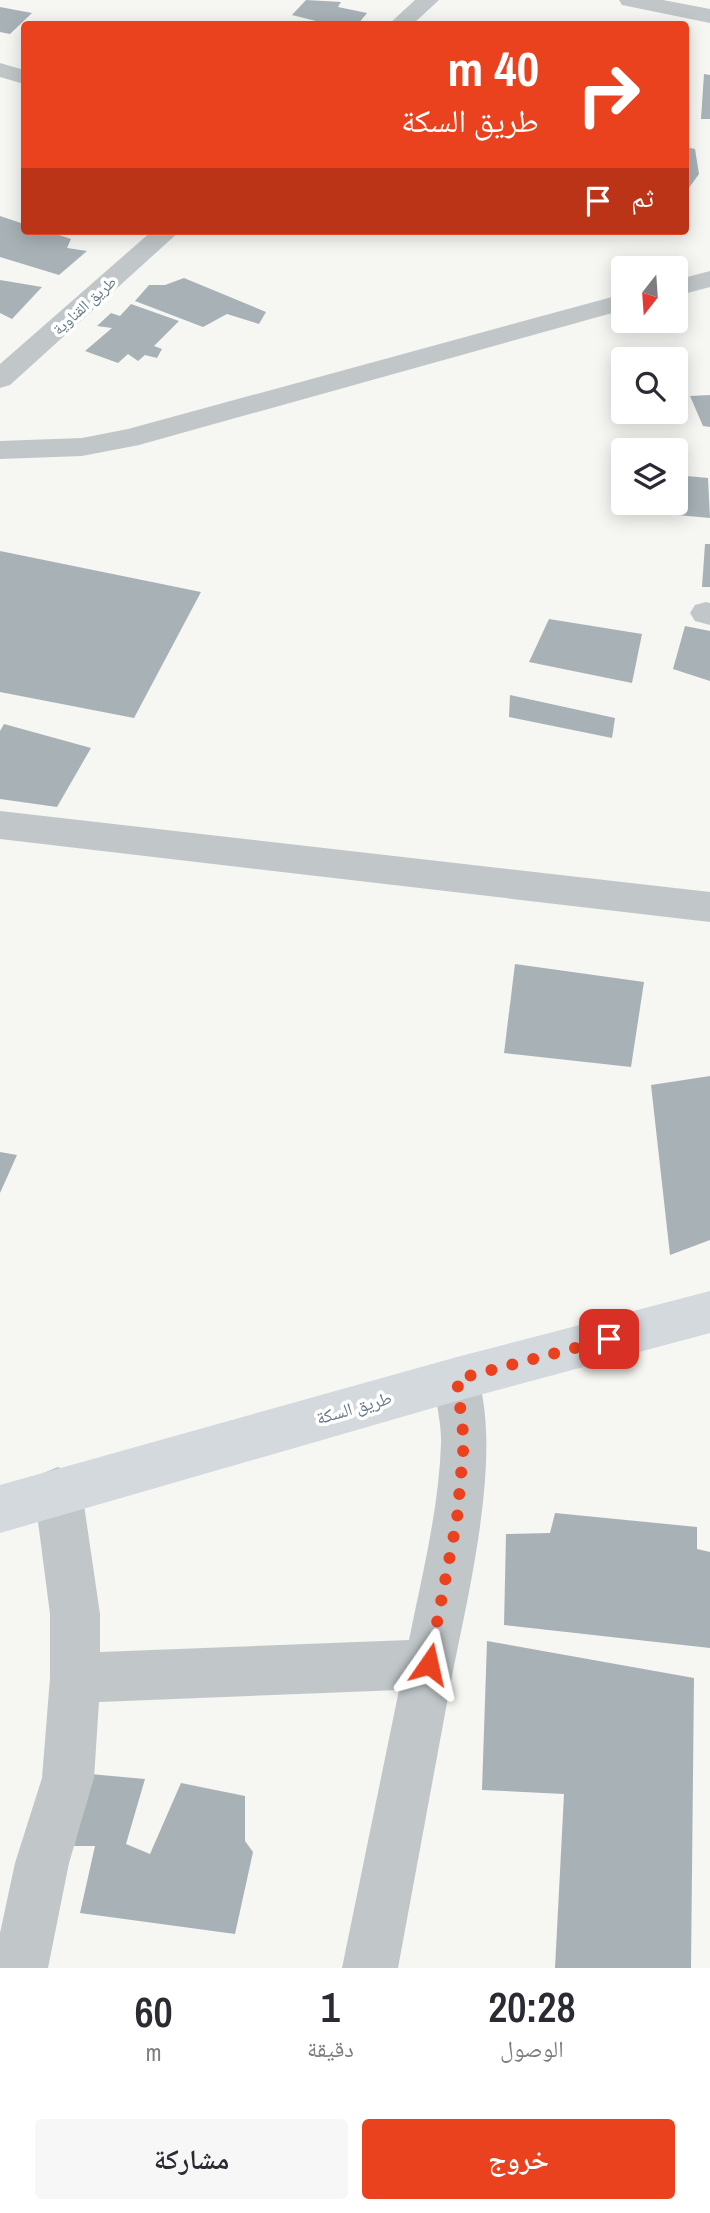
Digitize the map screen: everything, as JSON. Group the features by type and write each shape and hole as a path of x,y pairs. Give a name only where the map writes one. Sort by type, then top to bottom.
{"main road":[{"name":"طريق السكة","path":"0,1509 457,1379 710,1312"}],"street":[{"path":"404,21 428,0"},
{"path":"630,0 710,16"},
{"path":"0,70 21,76"},
{"name":"طريق القناوية","path":"0,379 162,235"},
{"path":"688,285 710,279"},
{"path":"0,450 82,447 129,438 611,305"},
{"path":"0,825 710,907"},
{"path":"370,1968 457,1519 464,1441 457,1379"},
{"path":"20,1968 42,1863 68,1778 75,1678 75,1614 58,1491"},
{"path":"75,1678 429,1664"}],"building":[{"path":"306,0 341,2 338,7 367,13 360,21 316,21 292,15"},
{"path":"0,7 32,13 10,34 0,32"},
{"path":"704,74 710,75 710,119 701,119"},
{"path":"689,148 695,149 699,174 689,188"},
{"path":"0,216 21,223 21,235 59,235 71,239 67,248 87,251 59,275 0,257"},
{"path":"184,278 266,312 259,324 227,314 203,327 135,301 149,285 165,285"},
{"path":"0,280 42,287 12,319 0,313"},
{"path":"131,304 179,321 154,346 162,349 157,358 145,355 138,361 128,354 118,363 85,351 112,328 97,326 111,313 120,316"},
{"path":"710,395 710,427 703,426 690,396"},
{"path":"688,476 708,478 710,518 678,515 688,515"},
{"path":"705,544 710,544 710,587 702,587"},
{"path":"0,551 201,592 134,718 0,692"},
{"path":"549,619 642,634 632,683 529,662"},
{"path":"685,626 710,631 710,681 673,669"},
{"path":"510,695 615,718 612,738 509,717"},
{"path":"4,724 91,748 57,807 0,799 0,731"},
{"path":"515,964 644,982 631,1067 504,1053"},
{"path":"710,1076 710,1240 670,1255 651,1085"},
{"path":"0,1152 17,1155 0,1193"},
{"path":"555,1513 697,1527 697,1549 710,1552 710,1648 504,1625 506,1534 550,1533"},
{"path":"487,1641 694,1678 691,1968 555,1968 564,1794 482,1790"},
{"path":"90,1774 145,1779 126,1844 150,1854 181,1783 245,1796 245,1841 253,1852 235,1934 80,1913 95,1846 74,1846"}],"route":[{"path":"429,1664 457,1519 464,1441 457,1379 609,1339"}]}
